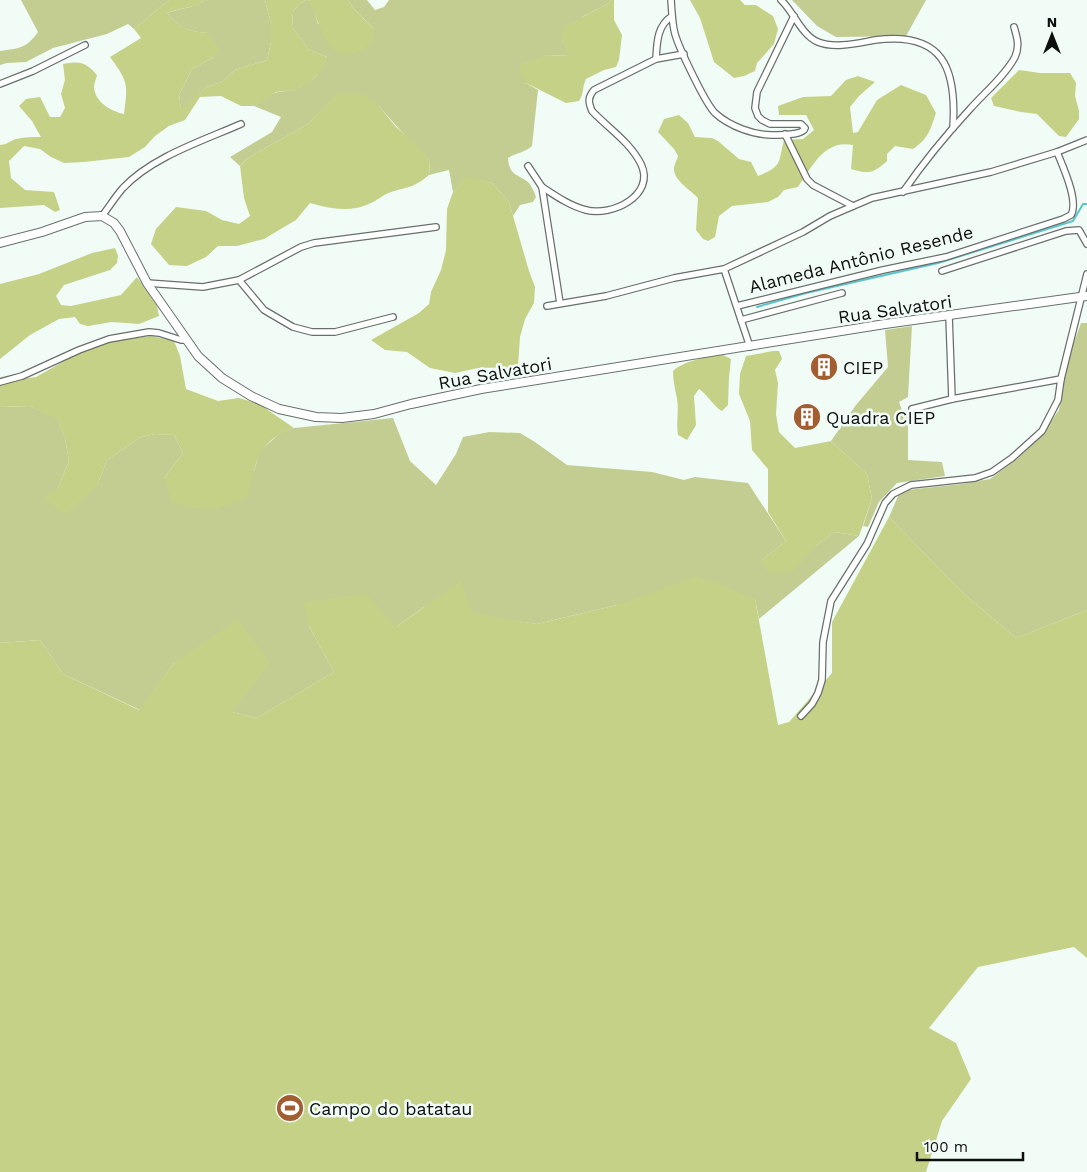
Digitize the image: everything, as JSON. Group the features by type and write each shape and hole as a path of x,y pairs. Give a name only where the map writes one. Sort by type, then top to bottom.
{"street":[{"path":"671,0 676,36 707,102 714,112 725,121 751,132 770,135 799,133 805,128 802,124 770,124 758,116 755,108 757,92 794,16"},
{"path":"781,0 806,33 818,42 829,45 845,45 901,38 915,41 938,52 949,74 954,111 952,128"},
{"path":"656,59 660,30 662,25 672,16"},
{"path":"903,192 952,128 996,81 1015,57 1018,39 1014,27"},
{"path":"0,84 33,71 85,45"},
{"path":"528,166 542,187 570,205 588,211 609,209 631,201 640,191 644,179 642,165 630,147 592,111 588,103 590,96 594,90 656,59 684,54"},
{"path":"0,243 42,232 85,217 102,216 124,188 149,166 241,124"},
{"path":"785,134 807,179 813,185 852,206"},
{"path":"548,306 606,296 674,278 724,269 803,232 830,216 872,198 992,172 1057,152 1087,140"},
{"name":"Alameda Antônio Resende","path":"737,306 883,270 946,257 1063,220 1071,215 1074,205 1057,152"},
{"path":"542,187 560,303"},
{"name":"Rua Salvatori","path":"102,216 114,223 120,231 147,283 198,356 222,378 251,396 279,409 316,417 342,418 374,414 481,389 885,324 1084,296"},
{"path":"147,283 202,287 238,280 301,247 314,243 436,227"},
{"name":"Alameda Antônio Resende","path":"942,271 1066,231 1080,230 1087,244"},
{"path":"724,269 750,346"},
{"path":"801,716 815,698 822,680 823,642 831,601 867,544 886,502 893,494 911,486 975,478 992,472 1012,458 1042,432 1058,400 1084,296 1087,274"},
{"path":"238,280 264,310 293,326 312,332 335,332 393,316"},
{"name":"Alameda Antônio Resende","path":"741,320 842,294"},
{"path":"949,316 952,399"},
{"path":"0,382 22,376 79,350 109,339 149,332 187,340"},
{"path":"912,409 952,399 1062,379"}],"green space":[{"path":"21,0 169,0 134,29 128,24 107,34 53,48 26,62 0,65 0,51 26,45 38,32"},
{"path":"169,0 204,0 197,5 167,13 185,28 207,33 220,49 214,57 192,69 179,95 181,109 207,87 222,82 235,70 267,60 271,42 271,23 265,0 306,0 299,4 293,12 292,27 308,49 327,57 322,70 308,84 294,90 276,92 254,106 241,106 221,96 200,97 185,120 169,126 155,136 145,147 129,157 64,163 40,149 24,146 9,161 11,178 25,190 54,192 60,210 55,212 44,205 0,208 0,145 19,138 41,137 32,121 19,106 26,99 40,97 50,117 60,117 65,108 61,94 65,80 63,64 79,63 89,67 97,75 94,88 101,102 114,111 124,114 125,83 110,57 141,38 134,29"},
{"path":"204,0 265,0 271,23 271,42 267,60 235,70 222,82 207,87 181,110 179,95 192,69 214,57 207,33 184,28 167,13 192,6"},
{"path":"306,0 313,7 318,24 374,29 354,9 348,0 367,0 375,10 384,7 389,0 611,0 609,3 582,17 562,39 570,56 547,55 526,83 538,90 532,146 508,158 512,171 528,182 536,197 533,202 520,205 513,216 509,202 492,183 466,177 453,192 449,170 429,175 430,161 379,106 329,102 308,124 248,158 240,166 230,157 272,132 281,117 254,106 275,93 305,85 315,78 325,63 327,57 308,49 292,27 293,12 299,4"},
{"path":"308,0 348,0 354,9 374,29 373,41 363,50 345,55 334,50 322,33"},
{"path":"611,0 614,0 614,20 622,35 619,60 616,67 604,70 586,79 579,101 566,103 526,83 521,74 520,64 547,55 569,56 562,39 563,27 609,3"},
{"path":"690,0 740,0 745,5 756,5 773,16 778,29 774,44 757,63 755,71 734,78 714,62 700,18"},
{"path":"792,0 926,0 906,36 836,37 817,26"},
{"path":"1019,70 1040,73 1070,73 1076,83 1075,96 1079,119 1066,137 1059,136 1037,114 994,106 991,98"},
{"path":"858,76 875,82 850,107 853,133 858,132 877,100 901,85 926,95 936,113 928,133 922,141 913,149 895,146 887,154 887,161 870,172 851,169 853,145 843,144 834,146 820,156 798,187 784,190 778,197 768,202 732,206 719,216 715,237 708,241 703,239 696,230 698,198 677,177 674,166 678,156 658,132 664,119 679,115 688,123 695,137 712,138 718,141 739,159 751,162 758,176 776,166 780,159 784,140 803,139 814,130 806,115 779,115 778,106 803,97 831,96 846,80"},
{"path":"336,94 364,95 379,106 395,126 415,143 430,161 429,175 415,185 388,193 371,203 356,208 333,208 310,203 296,220 264,239 237,246 218,246 206,257 187,266 169,265 151,244 156,229 176,207 206,211 222,220 239,224 250,216 244,198 240,166 248,158 308,124"},
{"path":"466,176 492,183 509,202 535,287 534,303 525,319 520,337 518,367 478,368 455,373 430,368 407,352 385,350 371,340 419,313 429,304 431,292 441,270 446,250 447,209 453,192"},
{"path":"115,248 118,256 117,263 110,270 64,285 56,296 61,305 71,306 121,295 137,277 157,306 159,316 139,324 112,322 88,326 80,324 75,317 59,319 30,335 0,359 0,284 39,274 92,253"},
{"path":"1081,323 1087,323 1087,610 1016,638 964,594 889,517 899,494 907,490 990,479 1017,459 1039,438 1059,410 1069,356"},
{"path":"912,326 908,397 899,402 903,413 908,418 908,460 942,462 945,476 897,483 879,502 868,527 863,526 872,499 867,474 831,441 856,405 888,367 885,330"},
{"path":"151,336 174,341 180,356 186,389 218,401 239,398 259,404 294,428 272,439 265,446 256,464 247,498 209,511 172,503 164,478 183,453 174,435 156,434 141,437 107,460 97,486 66,514 44,499 58,488 69,461 65,438 57,419 29,406 0,407 0,382 36,377 84,350 100,344"},
{"path":"779,351 782,359 775,370 778,383 776,414 779,432 795,448 831,441 867,474 872,499 859,536 834,532 816,546 791,573 769,573 761,561 786,541 768,512 768,469 752,450 750,421 739,394 740,374 746,356"},
{"path":"723,355 731,359 728,405 722,411 699,389 694,396 696,425 687,440 678,435 678,403 673,371 683,364"},
{"path":"29,406 57,418 65,438 69,461 58,488 97,486 107,460 141,437 156,434 174,435 183,453 164,478 254,471 260,451 280,433 294,428 393,418 410,461 436,485 456,454 463,437 489,432 520,433 567,465 652,472 684,480 695,477 748,483 786,541 761,561 816,546 834,532 859,536 759,619 755,599 617,605 537,624 424,607 396,627 309,626 334,672 257,718 232,712 174,663 140,710 63,674 40,640 0,643 0,407"},
{"path":"889,517 964,594 1016,638 1087,610 1087,958 1074,947 978,967 929,1028 956,1043 971,1079 942,1121 926,1172 0,1172 0,643 40,640 63,674 139,710 174,663 238,619 270,663 232,712 257,718 334,672 309,626 304,602 366,594 396,627 461,581 472,613 537,624 617,605 697,576 755,599 778,725 789,722 832,673 832,622"}],"waterway":[{"path":"757,307 806,293 938,263 1073,221 1083,204 1087,204"}],"place":[{"name":"CIEP","path":"824,367"},
{"name":"Quadra CIEP","path":"807,417"},
{"name":"Campo do batatau","path":"290,1108"}]}
